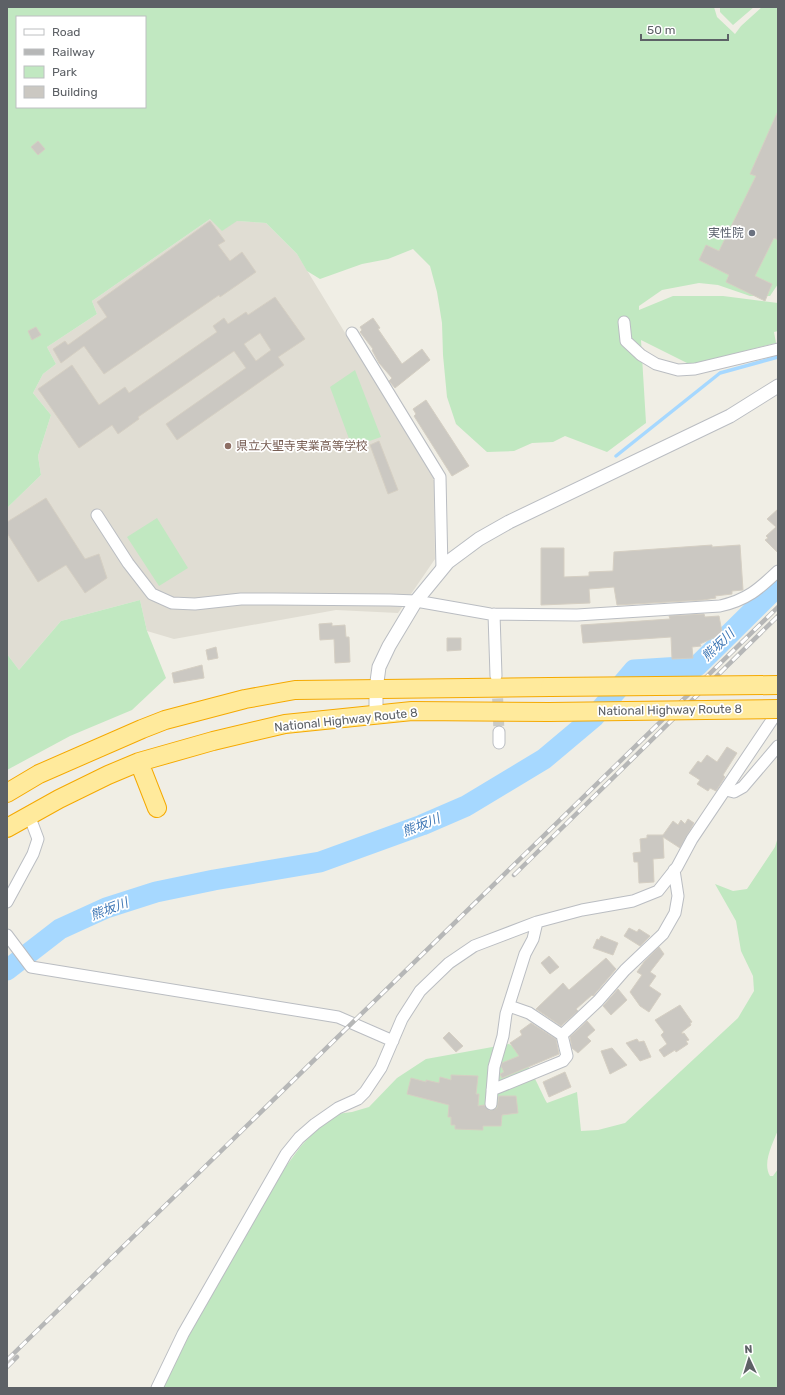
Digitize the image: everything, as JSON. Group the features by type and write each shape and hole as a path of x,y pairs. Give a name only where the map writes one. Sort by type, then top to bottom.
{"highway":[{"name":"National Highway Route 8","path":"7,793 39,774 109,742 165,720 246,699 295,690 778,685"},
{"name":"National Highway Route 8","path":"7,828 29,815 108,775 140,762 213,741 285,724 412,711 549,712 778,710"},
{"path":"140,762 157,808"}],"street":[{"path":"624,322 626,341 641,355 656,364 678,370 695,369 778,349"},
{"path":"352,334 440,477 442,569"},
{"path":"376,714 376,689 380,667 389,646 416,601 442,569 479,539 509,522 730,416 778,386"},
{"path":"97,515 128,563 152,594 172,602 194,604 241,599 416,601 494,614 576,615 720,606 733,603 755,592 778,570"},
{"path":"494,614 496,676"},
{"path":"157,1388 198,1306 286,1154 299,1138 315,1124 338,1108 358,1099 365,1092 379,1071 402,1019 420,991 449,962 474,946 537,922 582,910 633,901 658,891 674,870 692,839 778,710"},
{"path":"726,790 734,792 743,787 778,746"},
{"path":"7,902 33,854 38,839 29,815"},
{"path":"562,1035 598,1001 625,970 663,934 675,913 678,896 674,870"},
{"path":"491,1104 494,1066 503,1036 506,1014 525,954 533,939 537,922"},
{"path":"7,935 31,967 338,1016 393,1041"},
{"path":"492,1090 563,1061 567,1056 562,1035 529,1013 509,1006"}],"shaded area":[{"name":"県立大聖寺実業高等学校","path":"210,219 266,223 297,254 434,479 435,559 398,613 336,610 174,639 147,631 140,600 61,621 19,670 7,654 7,508 41,475 38,456 51,415 33,393 43,374 56,364 47,347 97,314 92,301"}],"green space":[{"path":"7,7 714,7 717,17 735,34 741,26 762,7 778,7 778,284 770,296 750,296 718,285 699,283 662,290 639,306 639,310 673,296 723,296 778,303 778,331 774,332 776,343 691,365 641,340 646,423 607,452 565,436 553,442 532,443 514,451 487,452 456,424 447,397 442,323 437,292 430,266 413,249 388,259 362,264 320,279 307,271 297,254 266,223 237,221 222,231 210,219 92,301 97,314 47,347 56,364 43,374 33,393 51,415 38,456 41,475 7,508"},
{"path":"720,7 754,7 733,25 720,12"},
{"path":"355,370 381,437 352,447 330,387"},
{"path":"157,518 188,568 159,586 127,537"},
{"path":"140,600 147,631 166,678 132,710 70,736 7,770 7,654 19,670 61,621"},
{"path":"778,837 778,1130 769,1153 767,1165 770,1176 773,1176 778,1169 778,1388 163,1388 187,1339 281,1173 301,1146 319,1127 337,1114 352,1112 369,1107 397,1078 426,1059 509,1044 515,1048 526,1062 547,1103 577,1092 581,1131 598,1130 625,1123 738,1018 754,991 753,976 741,951 736,921 715,884 733,891 747,889 775,847"}],"building":[{"path":"778,111 778,240 774,238 755,276 772,284 765,301 726,282 729,275 699,260 706,245 719,251 756,176 750,174"},
{"path":"38,141 45,149 38,155 31,147"},
{"path":"210,221 225,241 218,245 230,261 242,252 256,272 220,297 219,295 104,374 84,346 61,363 53,349 65,341 68,345 107,317 97,302"},
{"path":"275,297 305,339 278,357 284,365 177,440 166,424 246,368 234,351 138,417 139,419 118,434 112,425 79,448 38,389 72,365 99,405 125,387 129,393 217,332 213,326 224,318 228,324 246,312 248,315","holes":["260,333 271,350 256,361 244,344"]},
{"path":"373,318 380,328 378,329 402,364 422,349 430,360 395,388 389,381 392,378 379,363 372,350 373,349 360,332 362,330 360,327"},
{"path":"36,327 41,335 32,340 28,331"},
{"path":"426,400 469,466 452,476 414,416 416,414 413,409"},
{"path":"379,441 398,490 388,494 370,445"},
{"path":"46,498 85,559 99,554 107,578 85,593 66,565 38,582 7,533 7,522"},
{"path":"778,509 778,553 765,540 768,538 766,536 776,527 767,519"},
{"path":"712,545 712,547 740,545 743,590 732,591 732,594 715,596 716,598 703,600 617,605 614,587 589,589 590,603 541,605 541,548 564,548 564,577 589,576 589,572 613,571 614,552"},
{"path":"704,614 705,617 719,616 722,632 720,635 700,644 701,646 692,647 693,658 672,659 671,637 583,643 581,625 670,619 669,616"},
{"path":"332,623 332,626 345,625 346,637 349,637 350,662 335,663 334,639 320,640 319,624"},
{"path":"447,638 461,638 461,650 447,651"},
{"path":"216,647 218,658 208,660 206,650"},
{"path":"202,665 204,678 174,683 172,673"},
{"path":"727,747 737,753 723,775 725,777 716,791 710,788 708,791 697,784 700,780 689,773 698,761 701,763 707,755 717,762"},
{"path":"688,819 694,823 680,848 663,837 664,858 653,859 654,882 639,883 638,862 634,862 633,853 641,852 640,839 647,838 647,835 663,835 673,821 678,825 681,820 685,824"},
{"path":"629,928 637,932 639,929 650,936 640,946 624,936"},
{"path":"601,936 618,943 613,955 593,948 597,939 599,940"},
{"path":"659,947 664,954 650,972 656,976 649,986 661,994 649,1012 640,1006 630,992 642,975 637,972 644,962"},
{"path":"549,956 559,967 550,974 541,963"},
{"path":"606,958 616,969 593,996 592,995 576,1009 578,1011 561,1026 536,1009 563,983 569,990"},
{"path":"618,989 627,1000 611,1015 603,1006"},
{"path":"680,1005 692,1022 690,1023 691,1025 682,1032 682,1034 684,1033 689,1040 686,1041 688,1044 676,1052 675,1050 664,1057 659,1050 667,1044 661,1035 664,1032 655,1020"},
{"path":"587,1021 595,1030 587,1037 591,1041 578,1053 572,1048 570,1037"},
{"path":"531,1023 556,1039 559,1054 502,1078 500,1074 504,1072 501,1066 502,1063 519,1056 510,1043 522,1035 520,1031"},
{"path":"449,1032 463,1046 456,1052 443,1038"},
{"path":"637,1039 639,1042 644,1041 651,1057 640,1061 626,1043"},
{"path":"612,1048 627,1065 610,1074 601,1051"},
{"path":"565,1072 571,1087 549,1097 543,1082"},
{"path":"451,1075 478,1076 476,1094 479,1094 478,1106 484,1105 490,1111 497,1108 499,1096 516,1096 518,1113 502,1115 501,1126 483,1126 483,1130 455,1129 455,1125 451,1125 451,1117 448,1117 449,1105 407,1094 411,1078 426,1082 426,1080 439,1083 440,1077 451,1080"}],"waterway":[{"path":"616,456 720,373 778,357"},
{"name":"熊坂川","path":"7,970 60,929 106,908 156,892 214,880 320,862 422,825 466,806 544,759 594,717 634,670 697,666 778,586"}],"tunnel":[{"path":"497,682 499,732"}],"railway":[{"path":"7,1360 778,607"},
{"path":"514,875 778,616"},
{"path":"7,1367 17,1357"}],"place":[{"name":"実性院","path":"752,233"},
{"name":"県立大聖寺実業高等学校","path":"228,446"}]}
